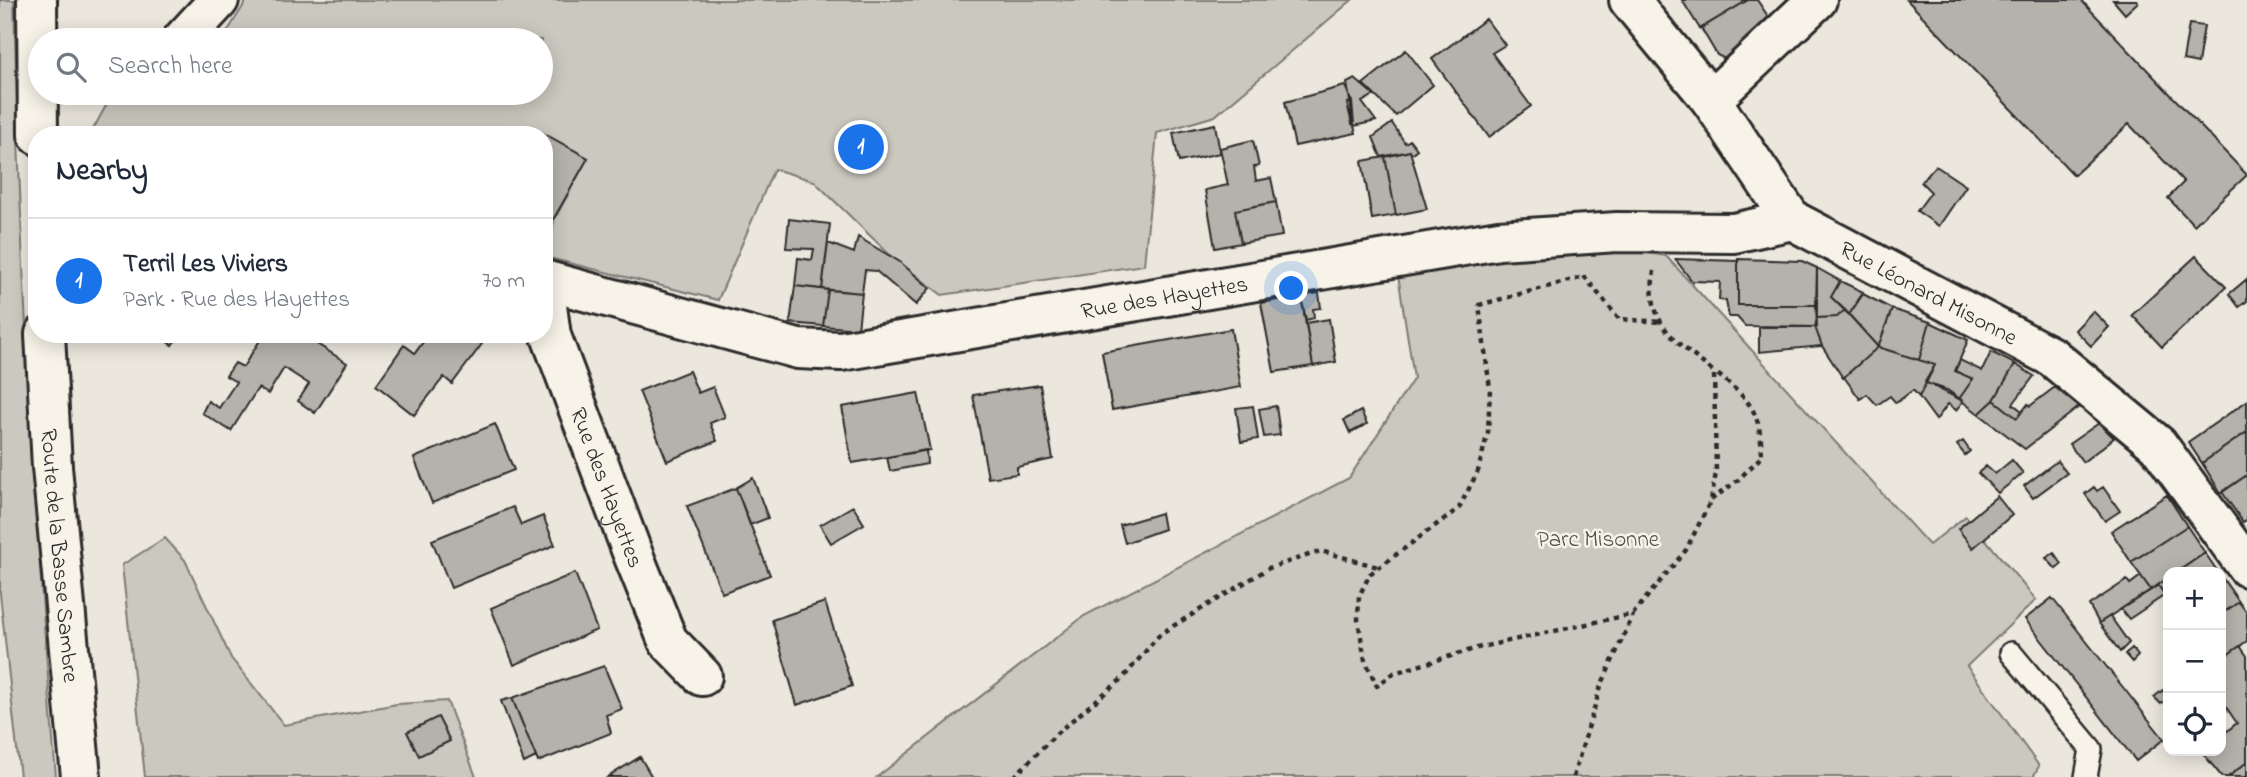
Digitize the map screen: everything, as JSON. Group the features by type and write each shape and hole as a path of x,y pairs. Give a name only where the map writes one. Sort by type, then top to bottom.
{"main road":[{"path":"37,0 38,28"},
{"path":"193,28 219,0"},
{"name":"Rue Léonard Misonne","path":"1629,0 1712,100 1792,220 2052,357 2158,445 2247,567"},
{"path":"1712,100 1817,0"},
{"path":"38,105 38,126"},
{"name":"Rue des Hayettes","path":"553,284 798,349 841,351 1485,242 1582,234 1734,233 1792,220"},
{"name":"Rue des Hayettes","path":"553,341 668,641 702,676"},
{"name":"Route de la Basse Sambre","path":"46,343 52,467 80,777"}],"lane":[{"path":"2011,653 2091,749 2086,777"}],"path":[{"path":"1660,232 1650,292 1665,333 1746,398 1761,424 1762,456 1737,481 1711,500"},
{"path":"1582,234 1584,276 1619,319 1661,322"},
{"path":"1584,276 1573,282 1479,305 1490,390 1488,432 1478,471 1459,508 1370,574 1359,596 1358,620 1366,660 1377,686 1394,673 1481,647 1633,614"},
{"path":"1573,777 1601,686 1633,614 1686,550 1711,500 1716,473 1714,372"},
{"path":"1014,777 1058,732 1123,678 1160,634 1269,568 1321,551 1378,567"}],"green space":[{"path":"0,0 14,0 29,389 56,777 20,777 0,594"},
{"path":"247,0 1352,0 1215,116 1157,133 1144,265 942,295 893,258 814,181 774,169 718,300 553,259 554,220 588,158 553,139 553,126 95,126 106,105 553,105 553,28 230,28"},
{"name":"Parc Misonne","path":"1604,246 1666,256 1929,545 1966,516 2036,600 1967,666 2039,766 2033,777 877,777 1084,616 1349,478 1414,378 1398,275 1409,265"},
{"path":"165,538 185,560 231,658 284,725 397,704 447,701 476,777 145,777 122,565"}],"building":[{"path":"1682,0 1748,0 1700,29"},
{"path":"1748,0 1757,0 1774,25 1731,62 1717,55 1701,28"},
{"path":"1907,0 2081,0 2247,175 2194,225 2168,198 2184,182 2129,124 2074,175"},
{"path":"2113,0 2137,0 2138,2 2125,14"},
{"path":"1486,19 1505,45 1492,53 1531,106 1489,137 1432,59"},
{"path":"2189,24 2204,26 2198,63 2183,60"},
{"path":"1406,50 1433,85 1396,116 1363,84"},
{"path":"1355,79 1374,95 1362,102 1376,121 1354,126 1347,83"},
{"path":"1345,86 1352,102 1347,103 1356,133 1295,146 1285,102"},
{"path":"1352,102 1354,124 1347,103"},
{"path":"1392,123 1405,143 1410,140 1417,149 1411,154 1410,151 1381,157 1373,137"},
{"path":"1215,124 1220,153 1179,162 1173,133"},
{"path":"553,139 588,158 553,220"},
{"path":"1253,140 1259,166 1254,167 1256,181 1271,178 1276,202 1235,210 1241,243 1215,248 1205,190 1228,185 1220,148"},
{"path":"1410,151 1427,209 1396,215 1385,157"},
{"path":"1385,157 1396,215 1372,219 1362,161"},
{"path":"1936,166 1966,186 1939,226 1917,211 1931,192 1921,182"},
{"path":"1276,202 1282,236 1241,243 1235,210"},
{"path":"789,219 830,224 822,289 795,286 798,258 812,260 814,249 786,248"},
{"path":"858,237 900,262 930,288 916,305 876,271 865,270 862,293 822,289 828,243 854,253"},
{"path":"2196,256 2226,287 2162,347 2132,315"},
{"path":"1675,259 1738,261 1738,305 1816,305 1817,327 1745,326 1737,317 1729,317 1726,301 1719,300 1720,282 1692,281"},
{"path":"1738,259 1802,261 1817,268 1816,305 1738,305"},
{"path":"1817,268 1840,281 1831,297 1845,310 1837,317 1817,318"},
{"path":"2247,279 2247,301 2239,307 2229,294"},
{"path":"1840,281 1863,292 1849,315 1831,297"},
{"path":"795,286 828,290 823,326 790,323"},
{"path":"828,290 862,293 858,329 823,326"},
{"path":"1319,293 1321,308 1313,309 1314,318 1306,320 1301,296"},
{"path":"1863,294 1892,309 1878,347 1849,315"},
{"path":"1301,296 1313,366 1274,372 1261,303"},
{"path":"1892,309 1930,322 1919,360 1878,347"},
{"path":"1845,310 1878,347 1843,378 1822,346 1815,327 1817,318 1837,317"},
{"path":"2093,311 2109,327 2091,346 2075,330"},
{"path":"1329,319 1336,362 1313,366 1306,323"},
{"path":"1930,322 1968,340 1955,371 1973,379 1959,399 1925,382 1935,365 1919,360"},
{"path":"1759,327 1815,327 1822,346 1759,352"},
{"path":"1231,329 1241,387 1112,410 1102,352"},
{"path":"258,343 315,343 347,363 315,413 298,401 309,384 284,368 268,394 258,388 231,431 202,413 208,401 219,408 236,382 226,376 235,363 243,367"},
{"path":"422,343 482,344 452,384 444,377 414,415 376,385 404,345 415,353"},
{"path":"1878,347 1935,365 1919,397 1913,390 1896,403 1890,396 1877,405 1867,394 1860,399 1844,377"},
{"path":"1991,352 2015,364 1994,400 1979,414 1959,399 1973,379 1955,371 1960,360 1982,371"},
{"path":"2015,364 2034,376 2013,404 2022,411 2017,418 1994,400"},
{"path":"689,371 698,393 713,387 725,417 710,423 717,441 667,461 639,391"},
{"path":"1926,383 1947,390 1963,401 1956,410 1948,404 1936,420 1919,397"},
{"path":"1040,385 1053,459 1017,467 1017,474 988,478 973,395"},
{"path":"2055,387 2079,407 2025,449 1979,414 1994,400 2017,418 2028,404 2030,406"},
{"path":"918,393 930,450 852,463 842,407"},
{"path":"2247,401 2247,432 2202,463 2188,442"},
{"path":"1253,406 1258,439 1241,442 1236,408"},
{"path":"1276,406 1280,435 1264,437 1259,409"},
{"path":"1361,411 1367,424 1350,433 1344,420"},
{"path":"2099,423 2114,438 2083,462 2069,444"},
{"path":"495,424 514,470 432,503 414,458"},
{"path":"2247,432 2247,475 2221,493 2202,463"},
{"path":"1963,441 1970,451 1965,455 1957,445"},
{"path":"926,450 927,464 890,471 887,457"},
{"path":"2012,460 2023,473 1998,493 1978,473 1986,466 1995,474"},
{"path":"2057,461 2067,473 2033,498 2024,486"},
{"path":"2247,475 2247,520 2243,522 2222,492"},
{"path":"753,478 768,518 750,525 736,488"},
{"path":"2094,487 2097,491 2103,487 2120,511 2105,521 2085,494"},
{"path":"736,488 770,575 722,593 687,506"},
{"path":"2167,495 2187,526 2131,562 2111,531"},
{"path":"1997,496 2012,515 1973,548 1958,529"},
{"path":"853,506 864,524 831,543 820,525"},
{"path":"513,507 521,525 543,516 555,545 451,588 432,540"},
{"path":"1161,513 1164,529 1125,543 1120,525"},
{"path":"2187,526 2205,553 2184,567 2163,567 2163,582 2151,590 2131,562"},
{"path":"2054,553 2062,564 2056,569 2046,558"},
{"path":"2205,553 2215,567 2184,567"},
{"path":"575,573 597,630 514,665 491,608"},
{"path":"2141,576 2151,590 2099,623 2089,605 2127,580 2130,584"},
{"path":"2226,583 2239,602 2226,611"},
{"path":"2158,585 2163,592 2163,596 2129,619 2121,609"},
{"path":"2052,598 2163,740 2136,761 2025,619"},
{"path":"825,602 852,686 797,705 772,620"},
{"path":"2239,602 2247,613 2247,641 2226,656 2226,630 2226,611"},
{"path":"2110,616 2129,643 2120,652 2099,623"},
{"path":"2240,646 2247,656 2247,762 2228,777 2222,777 2205,756 2226,756 2226,732 2237,723 2226,707 2226,656"},
{"path":"2132,648 2138,656 2132,662 2125,654"},
{"path":"604,666 622,709 606,715 611,733 538,762 512,698"},
{"path":"2163,690 2163,703 2161,704 2154,697"},
{"path":"512,698 536,757 524,763 501,701"},
{"path":"438,717 450,741 419,756 407,732"},
{"path":"640,757 652,777 608,777"},
{"path":"2247,762 2247,777 2228,777"}],"place":[{"name":"Terril Les Viviers","path":"861,147"}]}
